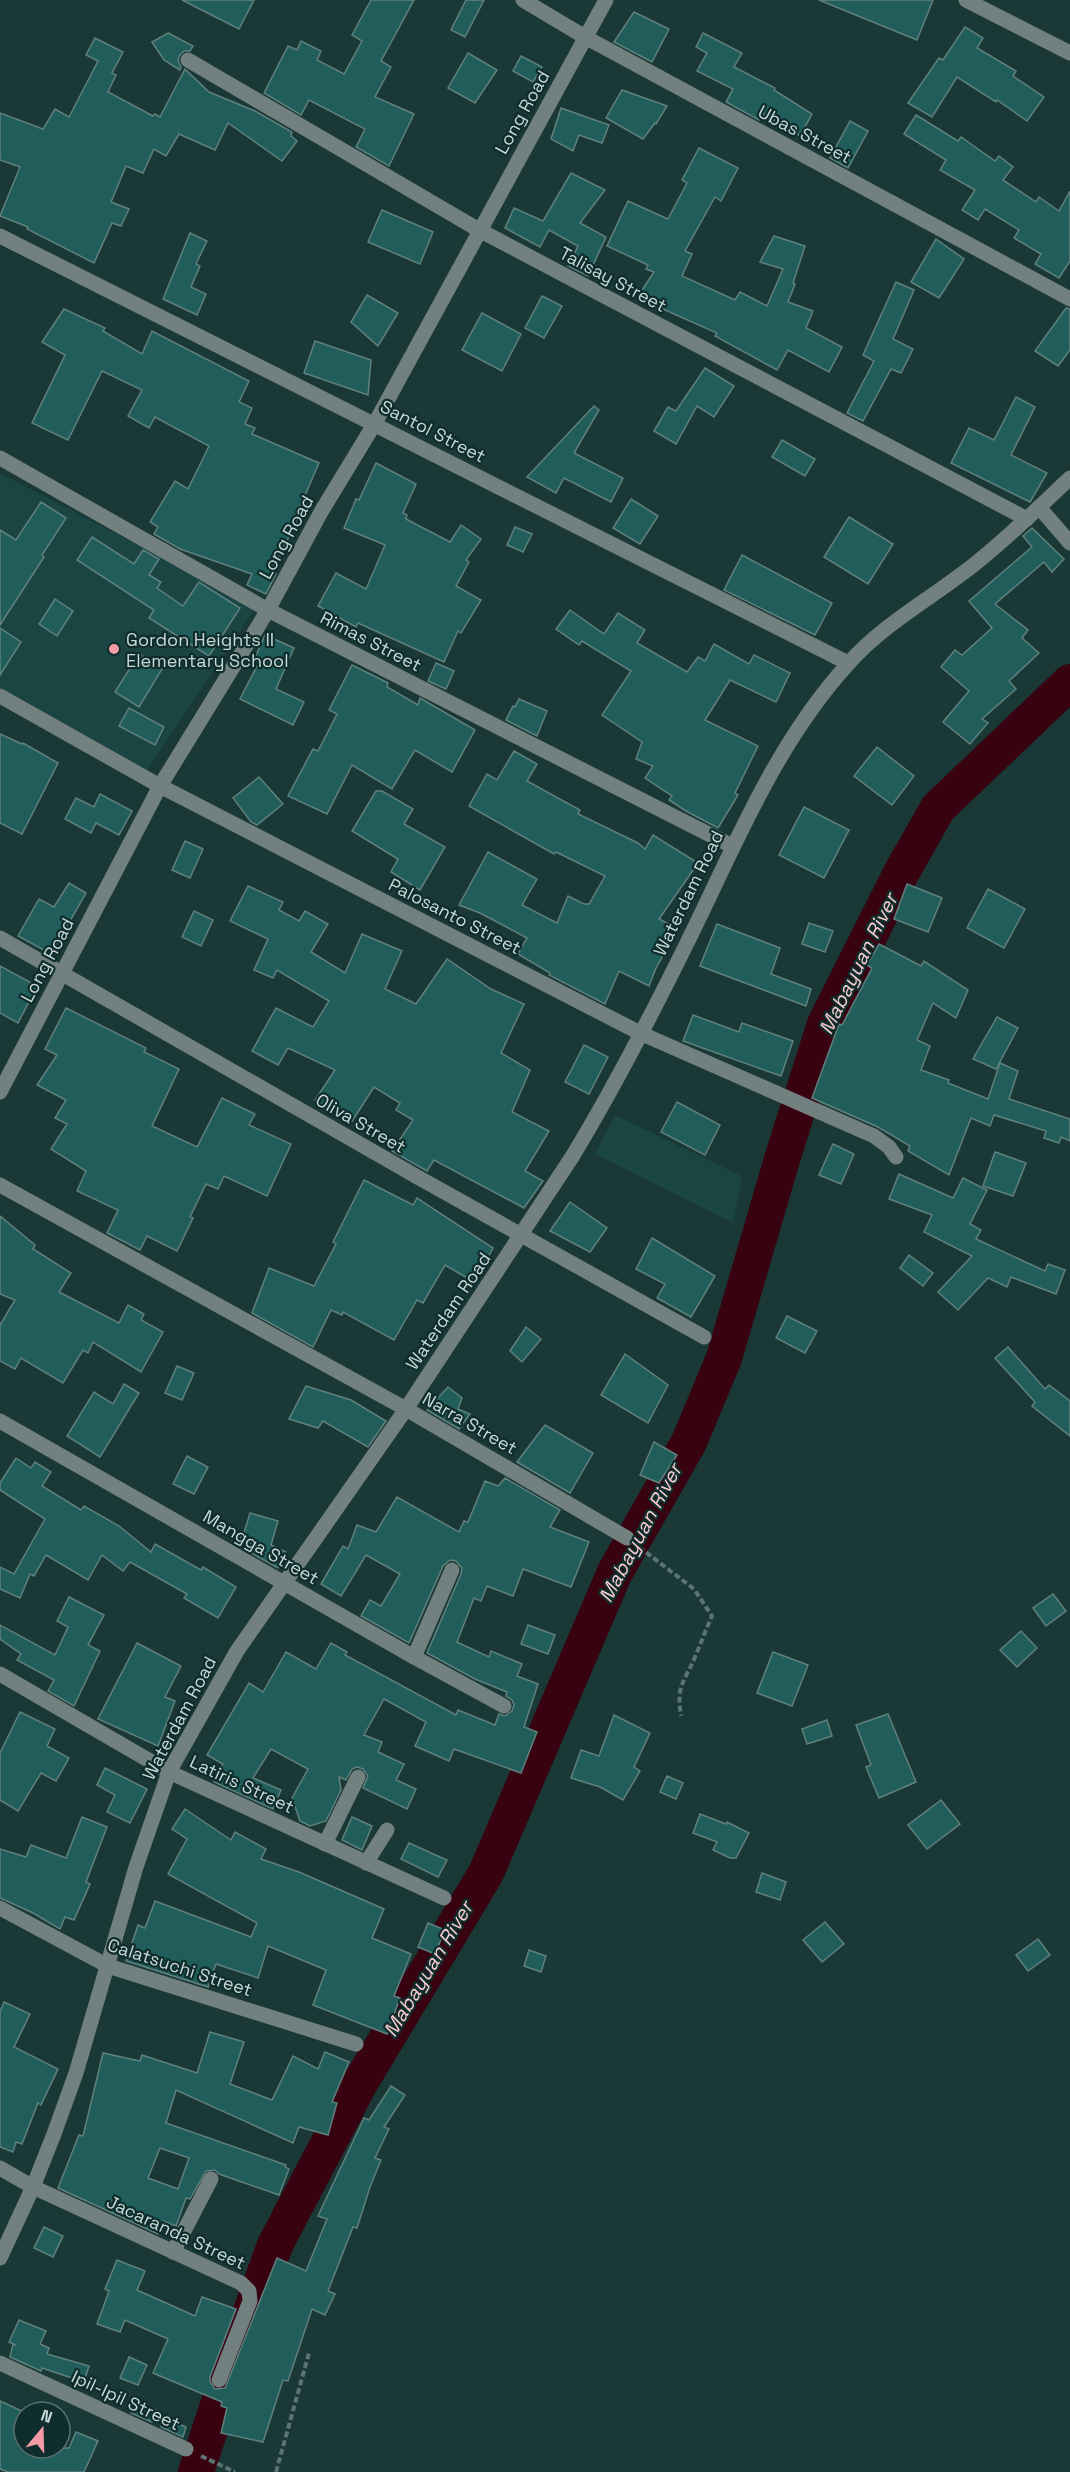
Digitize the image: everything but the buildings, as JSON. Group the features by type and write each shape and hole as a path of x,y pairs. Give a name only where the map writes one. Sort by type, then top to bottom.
{"street":[{"name":"Ubas Street","path":"523,0 585,37 1070,299"},
{"name":"Long Road","path":"0,1092 160,786 268,610 321,513 375,423 606,0"},
{"path":"966,0 1070,53"},
{"name":"Talisay Street","path":"188,60 479,230 1027,519"},
{"name":"Santol Street","path":"0,236 848,663"},
{"name":"Rimas Street","path":"0,458 268,610 732,846"},
{"name":"Waterdam Road","path":"0,2258 33,2187 76,2073 136,1867 169,1772 237,1651 406,1409 593,1124 688,941 762,788 809,713 848,663 879,635 976,563 1070,478"},
{"path":"1039,507 1070,543"},
{"name":"Palosanto Street","path":"0,696 160,786 640,1033 874,1136 889,1147 896,1157"},
{"name":"Oliva Street","path":"0,938 704,1337"},
{"name":"Narra Street","path":"0,1185 406,1409 627,1538"},
{"name":"Mangga Street","path":"0,1421 504,1706"},
{"path":"414,1657 452,1570"},
{"name":"Latiris Street","path":"0,1674 169,1772 444,1898"},
{"path":"325,1844 358,1777"},
{"path":"366,1863 387,1830"},
{"name":"Calatsuchi Street","path":"0,1908 108,1966 356,2044"},
{"name":"Jacaranda Street","path":"0,2168 33,2187 242,2283 249,2291 250,2301 219,2380"},
{"path":"173,2252 211,2179"},
{"name":"Ipil-Ipil Street","path":"0,2363 186,2449"}],"path":[{"path":"627,1538 694,1589 712,1616 694,1659 681,1681 678,1699 681,1716"},
{"path":"276,2472 309,2353"},
{"name":"Ipil-Ipil Street","path":"186,2449 235,2472"}],"shaded area":[{"name":"Gordon Heights II Elementary School","path":"0,473 157,555 254,610 147,770 0,687"},
{"path":"615,1115 742,1176 733,1223 595,1154"}],"waterway":[{"name":"Mabayuan River","path":"196,2472 275,2245 360,2083 486,1873 615,1572 689,1442 724,1358 783,1156 825,1024 900,875 938,808 1070,682"}],"place":[{"name":"Gordon Heights II Elementary School","path":"114,649"}]}
